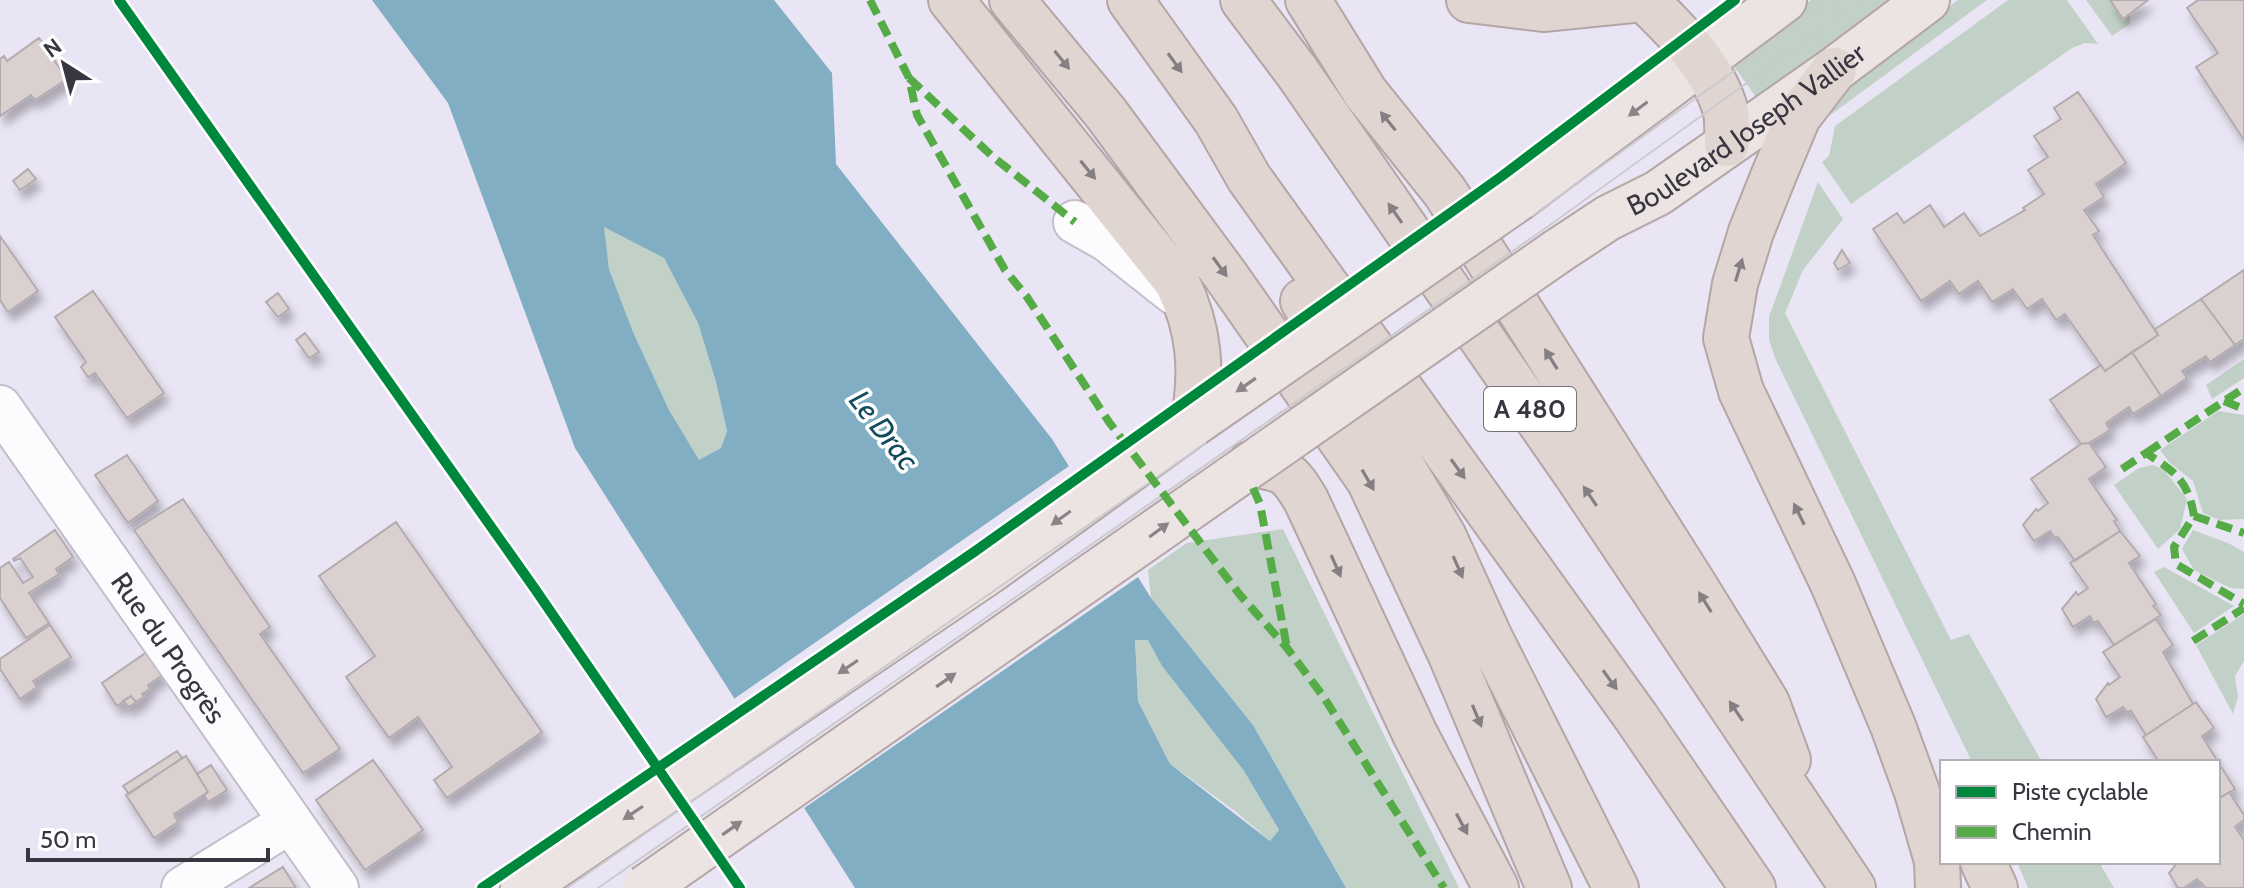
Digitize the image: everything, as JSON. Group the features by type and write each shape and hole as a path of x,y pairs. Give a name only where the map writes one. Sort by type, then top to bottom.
{"highway":[{"path":"951,0 1177,282 1187,303 1198,351 1200,374 1193,424"},
{"path":"1012,0 1114,124 1226,276 1369,480 1450,653 1549,888"},
{"path":"1130,0 1216,120 1249,178 1627,704 1753,888"},
{"name":"A 480","path":"1243,0 1297,72 1569,464 1853,888"},
{"path":"1308,0 1365,92 1445,192 1767,703 1811,822"},
{"path":"1469,0 1543,9 1632,0"},
{"path":"1645,0 1685,40 1701,63 1727,114 1727,144"},
{"path":"1834,70 1798,117 1775,172 1751,232 1735,284 1726,338 1741,391 1833,584 1893,726 1917,792 1937,875"},
{"path":"1249,178 1294,286 1443,535 1490,638 1616,888"},
{"path":"1268,469 1306,500 1415,734 1496,888"},
{"path":"1833,584 1940,777"},
{"path":"1984,864 1995,888"}],"main road":[{"path":"523,888 988,572 1193,424 1519,198 1784,0"},
{"name":"Boulevard Joseph Vallier","path":"645,888 1026,625 1268,469 1558,251 1608,218 1658,193 1834,70 1927,0"}],"street":[{"path":"1075,222 1107,240 1187,303"},
{"name":"Rue du Progrès","path":"0,407 337,888"},
{"path":"183,888 290,822"}],"shaded area":[{"path":"1811,0 1893,0 1758,100 1731,62"},
{"path":"1958,0 1987,0 1829,116 1824,114 1849,81"},
{"path":"2008,0 2067,0 2098,44 2085,43 2072,48 1851,204 1822,162 1829,156 1835,126"},
{"path":"2086,0 2110,0 2123,18 2130,14 2130,24 2112,36"},
{"path":"1818,182 1843,219 1803,270 1785,313 1951,640 1969,634 2041,760 1971,760 1775,358 1769,339 1769,317"},
{"path":"603,226 664,258 698,323 727,431 721,448 698,461 669,410 633,332 609,269"},
{"path":"2244,359 2244,378 2212,399 2206,385"},
{"path":"2218,411 2244,415 2244,519 2219,520 2203,513 2193,481 2170,463 2160,450"},
{"path":"2153,465 2164,470 2187,499 2180,529 2158,549 2114,485 2139,468"},
{"path":"1283,529 1459,888 1346,888 1253,725 1151,598 1148,570 1187,543"},
{"path":"2193,530 2244,552 2244,589 2230,588 2194,570 2182,549"},
{"path":"2164,567 2234,606 2194,633 2154,572"},
{"path":"2244,614 2244,661 2235,676 2238,697 2233,714 2196,645"},
{"path":"1135,639 1148,639 1162,666 1244,771 1279,830 1270,841 1235,811 1170,764 1138,701"},
{"path":"2018,864 2100,864 2114,888 2028,888"}],"water":[{"name":"Le Drac","path":"372,0 774,0 832,73 836,164 1052,439 1151,598 1253,725 1346,888 855,888 575,448 448,103","holes":["604,227 664,258 698,323 727,431 721,448 699,460 669,410 633,332 609,269","1135,640 1148,640 1162,666 1244,771 1279,830 1270,841 1170,764 1138,701"]}],"pier":[{"path":"1072,464 1141,575 800,811 731,701"}],"building":[{"path":"2110,0 2148,0 2123,19"},
{"path":"2198,0 2244,0 2244,140 2196,67 2218,53 2187,8"},
{"path":"39,38 67,79 35,100 31,95 0,116 0,59 4,56 7,61"},
{"path":"2078,92 2126,163 2096,184 2104,197 2084,210 2099,231 2093,235 2158,335 2105,371 2065,314 2056,320 2042,299 2027,309 2013,289 1992,302 1978,281 1959,294 1950,281 1921,301 1873,229 1897,213 1904,223 1930,205 1944,227 1964,213 1980,236 2025,210 2023,208 2044,194 2028,170 2048,157 2034,136 2061,119 2054,108"},
{"path":"28,169 36,179 20,190 13,181"},
{"path":"0,236 38,291 8,312 0,300"},
{"path":"1842,250 1850,263 1838,270 1834,263"},
{"path":"2244,270 2244,339 2235,345 2201,299"},
{"path":"93,291 164,393 127,418 95,373 88,377 81,367 86,362 55,317"},
{"path":"278,293 289,309 278,317 266,302"},
{"path":"2201,299 2235,345 2210,362 2206,356 2182,371 2187,378 2161,396 2132,352 2158,335 2155,329"},
{"path":"305,333 319,352 309,358 296,340"},
{"path":"2132,352 2161,396 2133,414 2129,407 2106,423 2110,430 2089,443 2081,444 2050,400 2101,365 2105,371"},
{"path":"2089,443 2106,467 2089,479 2117,520 2114,521 2120,531 2075,561 2050,531 2034,541 2023,525 2036,509 2038,511 2048,503 2031,479 2081,444"},
{"path":"127,455 158,501 128,523 95,475"},
{"path":"183,499 270,627 260,634 340,749 303,773 134,530"},
{"path":"396,522 542,732 447,798 434,780 452,767 418,717 389,738 346,677 375,656 319,576"},
{"path":"55,530 73,557 56,569 59,574 29,593 49,623 26,638 0,598 0,568 9,562 23,583 33,577 20,558 13,559"},
{"path":"2120,531 2140,556 2129,563 2161,615 2114,645 2098,621 2094,623 2090,616 2073,627 2062,609 2076,592 2078,595 2088,588 2070,563"},
{"path":"2156,619 2173,645 2163,652 2193,704 2146,735 2131,711 2127,712 2123,707 2106,717 2096,699 2108,683 2120,677 2103,652"},
{"path":"50,625 71,657 33,681 37,687 20,699 0,669 0,659"},
{"path":"147,652 163,675 148,685 150,689 142,694 144,697 136,702 131,696 117,706 102,683"},
{"path":"131,696 136,702 129,707 123,701"},
{"path":"2196,702 2214,728 2202,736 2217,760 2158,760 2143,737"},
{"path":"177,751 182,758 129,794 123,786"},
{"path":"186,756 208,792 174,814 178,822 154,838 126,795"},
{"path":"373,760 423,830 365,870 316,800"},
{"path":"211,765 227,790 208,802 204,795 208,792 197,774"},
{"path":"2220,765 2235,789 2220,798"},
{"path":"2229,792 2244,815 2244,820 2235,827 2244,840 2244,888 2206,888 2197,879 2184,888 2178,888 2169,873 2176,864 2220,864 2220,798"},
{"path":"283,867 296,888 249,888"}],"tram line":[{"path":"567,888 1532,216 1833,0"},
{"path":"598,888 1543,230 1862,0"}],"marked path":[{"path":"870,0 909,78 917,115 1005,270 1027,297 1109,422 1240,595 1287,648 1323,696 1444,888"},
{"path":"909,78 992,156 1075,222"},
{"path":"2146,453 2244,388"},
{"path":"2224,401 2244,409"},
{"path":"2122,469 2146,453 2179,478 2188,494 2194,516 2174,547 2176,564 2244,604"},
{"path":"1253,488 1260,504 1287,648"},
{"path":"2194,516 2244,533"},
{"path":"2193,641 2244,608"}],"cycle path":[{"path":"119,0 535,589 740,888"},
{"path":"482,888 974,552 1502,176 1735,0"}]}
